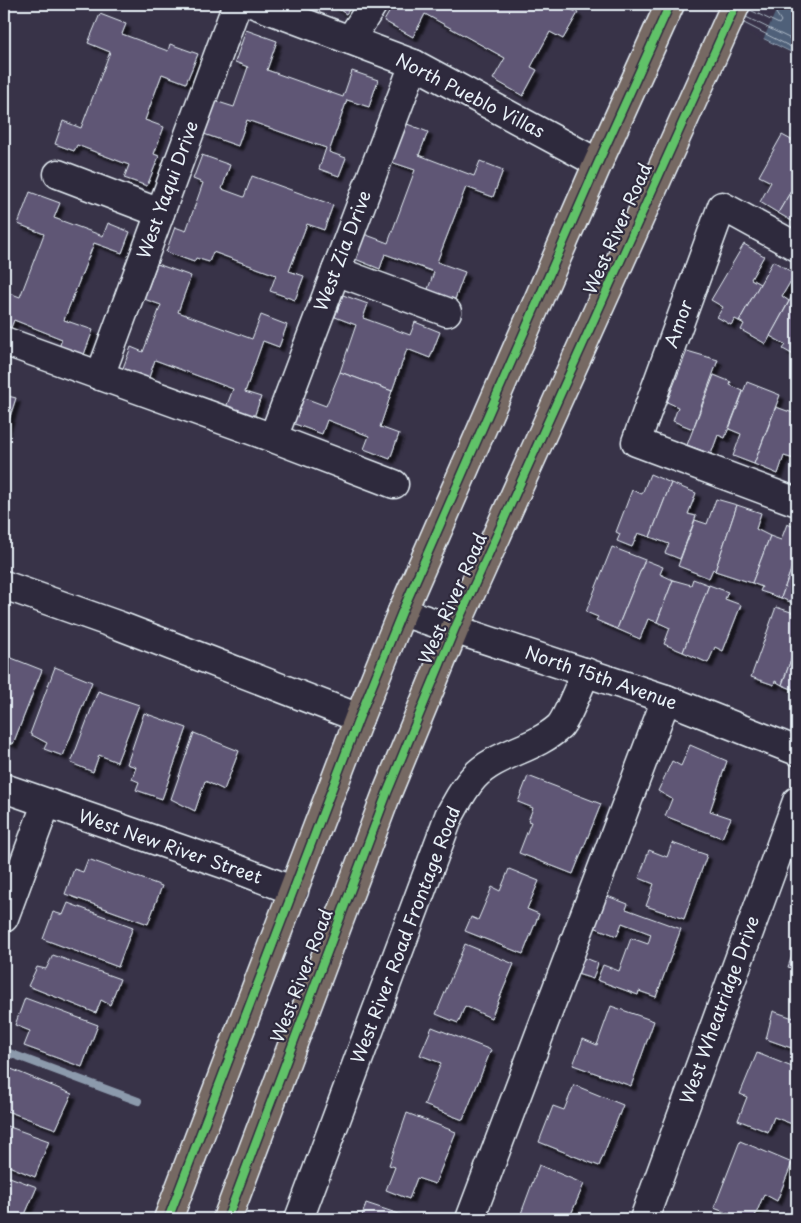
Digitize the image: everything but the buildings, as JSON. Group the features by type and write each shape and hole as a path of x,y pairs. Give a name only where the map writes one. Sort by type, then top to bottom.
{"main road":[{"path":"168,1219 402,612 598,163 670,4"},
{"name":"West River Road","path":"227,1219 387,793 455,628 736,4"}],"street":[{"name":"West Yaqui Drive","path":"100,376 237,4"},
{"name":"North Pueblo Villas","path":"254,4 414,64 598,163"},
{"path":"350,40 373,4"},
{"name":"West Zia Drive","path":"273,438 414,64"},
{"path":"58,174 160,213"},
{"name":"Amor","path":"797,247 722,206 636,442 797,502"},
{"path":"336,271 447,312"},
{"path":"4,341 273,438 394,484"},
{"path":"4,585 120,626 360,718"},
{"name":"North 15th Avenue","path":"402,612 666,699 797,750"},
{"name":"West River Road Frontage Road","path":"299,1219 449,816 462,792 475,776 493,764 541,741 561,726 586,672"},
{"path":"470,1219 666,699"},
{"name":"West New River Street","path":"4,788 227,865 294,892"},
{"name":"West Wheatridge Drive","path":"644,1219 797,800"},
{"path":"4,918 46,804"}],"water":[{"path":"693,4 789,4 797,8 797,55"}],"pier":[{"path":"690,4 779,4 763,40"}],"waterway":[{"path":"4,1051 138,1101"}],"cycle path":[{"path":"168,1219 359,718 402,612 598,163 670,4"},
{"path":"227,1219 387,793 455,628 736,4"}]}
